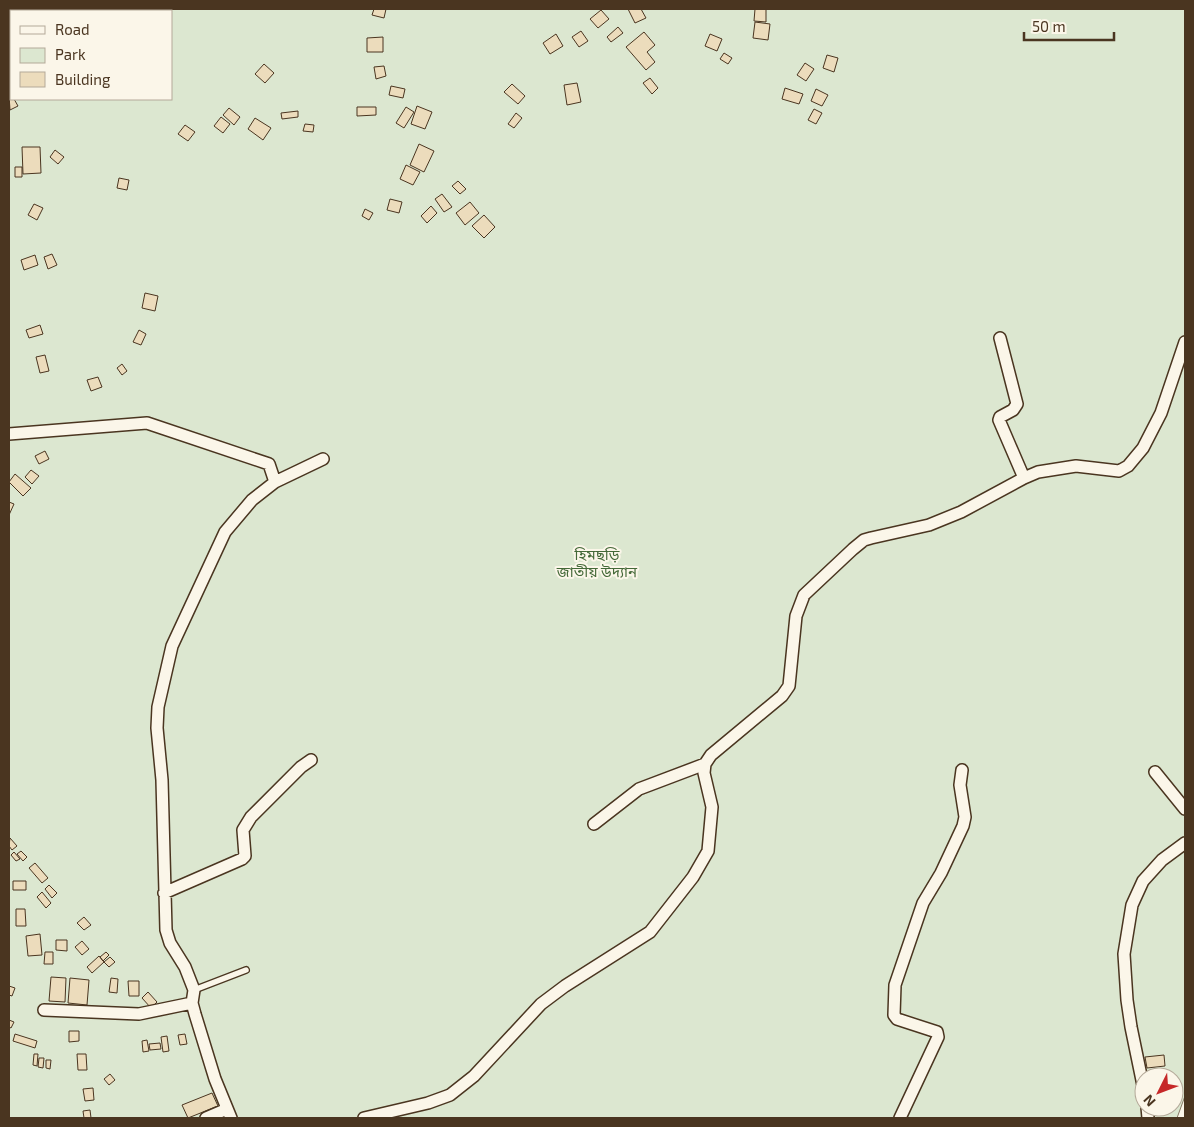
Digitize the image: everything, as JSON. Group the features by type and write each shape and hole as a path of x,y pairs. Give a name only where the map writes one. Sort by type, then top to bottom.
{"street":[{"path":"1000,338 1017,404 1013,410 1000,417 999,420 1024,478"},
{"path":"364,1118 428,1104 450,1095 474,1076 542,1004 564,986 650,932 693,877 708,851 712,807 704,773 705,764 712,755 782,696 789,686 796,616 804,595 864,540 930,525 961,512 1038,472 1076,466 1119,470 1128,466 1143,448 1160,413 1185,342"},
{"path":"9,434 146,423 269,464 275,482"},
{"path":"206,1118 229,1114 215,1079 192,1003 194,990 185,967 170,943 166,930 162,780 157,728 158,707 172,646 224,532 252,500 275,482 323,459"},
{"path":"164,893 245,856 244,830 251,817 311,760"},
{"path":"594,824 639,788 705,764"},
{"path":"900,1118 938,1038 937,1032 897,1019 894,1015 894,985 923,903 942,873 963,826 965,817 960,785 962,770"},
{"path":"1155,772 1185,809"},
{"path":"1138,1067 1127,1000 1124,954 1132,905 1143,881 1162,860 1185,843"},
{"path":"44,1010 139,1014 192,1003"}],"lane":[{"path":"194,990 246,970"}],"green space":[{"name":"হিমছড়ি জাতীয় উদ্যান","path":"9,9 1185,9 1184,1099 1184,1067 1134,1067 1134,1117 1177,1117 9,1118"}],"building":[{"path":"9,9 21,9 10,10 9,19"},
{"path":"374,9 386,9 384,18 372,15"},
{"path":"628,9 641,9 646,18 635,23"},
{"path":"755,9 766,9 766,22 754,21"},
{"path":"601,10 609,19 598,28 590,19"},
{"path":"755,22 770,24 768,40 753,38"},
{"path":"618,27 623,33 611,42 607,37"},
{"path":"581,31 588,41 579,47 572,37"},
{"path":"644,32 655,45 647,52 655,62 646,70 626,47"},
{"path":"556,34 563,46 550,54 543,43"},
{"path":"710,34 722,39 717,51 705,46"},
{"path":"383,37 383,52 367,52 367,38"},
{"path":"724,53 732,58 728,64 720,59"},
{"path":"827,55 838,58 834,72 823,68"},
{"path":"805,63 814,69 806,81 797,75"},
{"path":"264,64 274,73 265,83 255,74"},
{"path":"384,66 386,76 376,79 374,67"},
{"path":"650,78 658,88 652,94 643,83"},
{"path":"577,83 581,102 567,105 564,85"},
{"path":"512,84 525,96 518,104 504,92"},
{"path":"391,86 405,89 403,98 389,95"},
{"path":"785,88 803,94 799,104 782,99"},
{"path":"816,89 828,95 822,106 811,101"},
{"path":"9,95 10,100 15,100 18,106 10,110"},
{"path":"417,106 432,112 425,129 411,124"},
{"path":"357,107 376,107 376,115 357,116"},
{"path":"406,107 414,112 404,128 396,123"},
{"path":"229,108 240,117 234,125 223,115"},
{"path":"814,109 822,113 816,124 808,120"},
{"path":"298,111 298,117 282,119 281,113"},
{"path":"516,113 522,118 514,128 508,124"},
{"path":"221,117 230,124 223,133 214,126"},
{"path":"255,118 271,128 263,140 248,129"},
{"path":"305,124 314,125 313,132 303,131"},
{"path":"185,125 195,132 188,141 178,134"},
{"path":"419,144 434,151 424,172 410,165"},
{"path":"22,147 40,147 41,173 23,174"},
{"path":"55,150 64,157 58,164 50,157"},
{"path":"406,165 420,172 413,185 400,179"},
{"path":"15,167 22,167 22,177 15,177"},
{"path":"119,178 129,180 127,190 117,188"},
{"path":"458,181 466,189 460,194 452,186"},
{"path":"442,194 452,207 444,212 435,199"},
{"path":"390,199 402,202 399,213 387,210"},
{"path":"470,202 479,213 465,225 456,213"},
{"path":"34,204 43,208 37,220 28,215"},
{"path":"431,206 437,213 427,223 421,216"},
{"path":"365,209 373,213 369,220 362,216"},
{"path":"484,215 495,227 484,238 472,226"},
{"path":"52,254 57,265 48,269 44,257"},
{"path":"35,255 38,265 24,270 21,260"},
{"path":"145,293 158,296 155,311 142,308"},
{"path":"40,325 43,334 29,338 26,330"},
{"path":"139,330 146,334 141,345 133,342"},
{"path":"45,355 49,371 40,373 36,357"},
{"path":"122,364 127,371 122,375 117,368"},
{"path":"98,377 102,387 91,391 87,380"},
{"path":"45,451 49,459 39,464 35,456"},
{"path":"31,470 39,476 32,484 25,477"},
{"path":"15,474 31,488 23,496 9,482"},
{"path":"9,502 14,504 9,515"},
{"path":"10,838 17,846 12,850 9,846"},
{"path":"21,851 27,857 23,861 17,854"},
{"path":"14,852 20,859 16,861 11,855"},
{"path":"35,863 48,878 42,883 29,868"},
{"path":"13,881 26,881 26,890 13,890"},
{"path":"49,885 57,893 52,898 45,889"},
{"path":"42,892 51,903 46,908 37,897"},
{"path":"16,909 25,909 26,926 16,926"},
{"path":"84,917 91,925 84,930 77,923"},
{"path":"40,934 42,955 28,956 26,936"},
{"path":"56,940 67,940 67,951 56,950"},
{"path":"82,941 89,949 82,955 75,947"},
{"path":"45,952 53,952 53,964 44,964"},
{"path":"106,952 109,955 103,961 100,957"},
{"path":"99,956 104,962 92,973 87,967"},
{"path":"110,957 115,962 109,967 104,962"},
{"path":"51,977 66,978 65,1002 49,1001"},
{"path":"70,978 89,980 87,1005 68,1003"},
{"path":"111,978 118,979 117,993 109,992"},
{"path":"128,981 139,981 139,996 129,996"},
{"path":"9,986 15,988 12,996 9,995"},
{"path":"148,992 157,1002 151,1008 142,998"},
{"path":"9,1020 14,1022 11,1028 9,1027"},
{"path":"69,1031 79,1031 79,1041 69,1042"},
{"path":"15,1034 37,1041 35,1048 13,1041"},
{"path":"185,1034 187,1044 180,1045 178,1035"},
{"path":"167,1036 169,1051 163,1052 161,1037"},
{"path":"147,1040 149,1051 143,1052 142,1041"},
{"path":"160,1043 161,1049 150,1050 149,1044"},
{"path":"34,1054 38,1054 37,1066 33,1065"},
{"path":"77,1054 86,1054 87,1070 78,1070"},
{"path":"1164,1055 1165,1066 1147,1067 1145,1057"},
{"path":"39,1058 44,1058 43,1068 38,1067"},
{"path":"46,1060 51,1060 50,1069 46,1068"},
{"path":"110,1074 115,1080 109,1085 104,1079"},
{"path":"93,1088 94,1100 85,1101 83,1089"},
{"path":"212,1093 218,1106 188,1118 182,1105"},
{"path":"90,1110 91,1118 84,1118 83,1111"}]}
